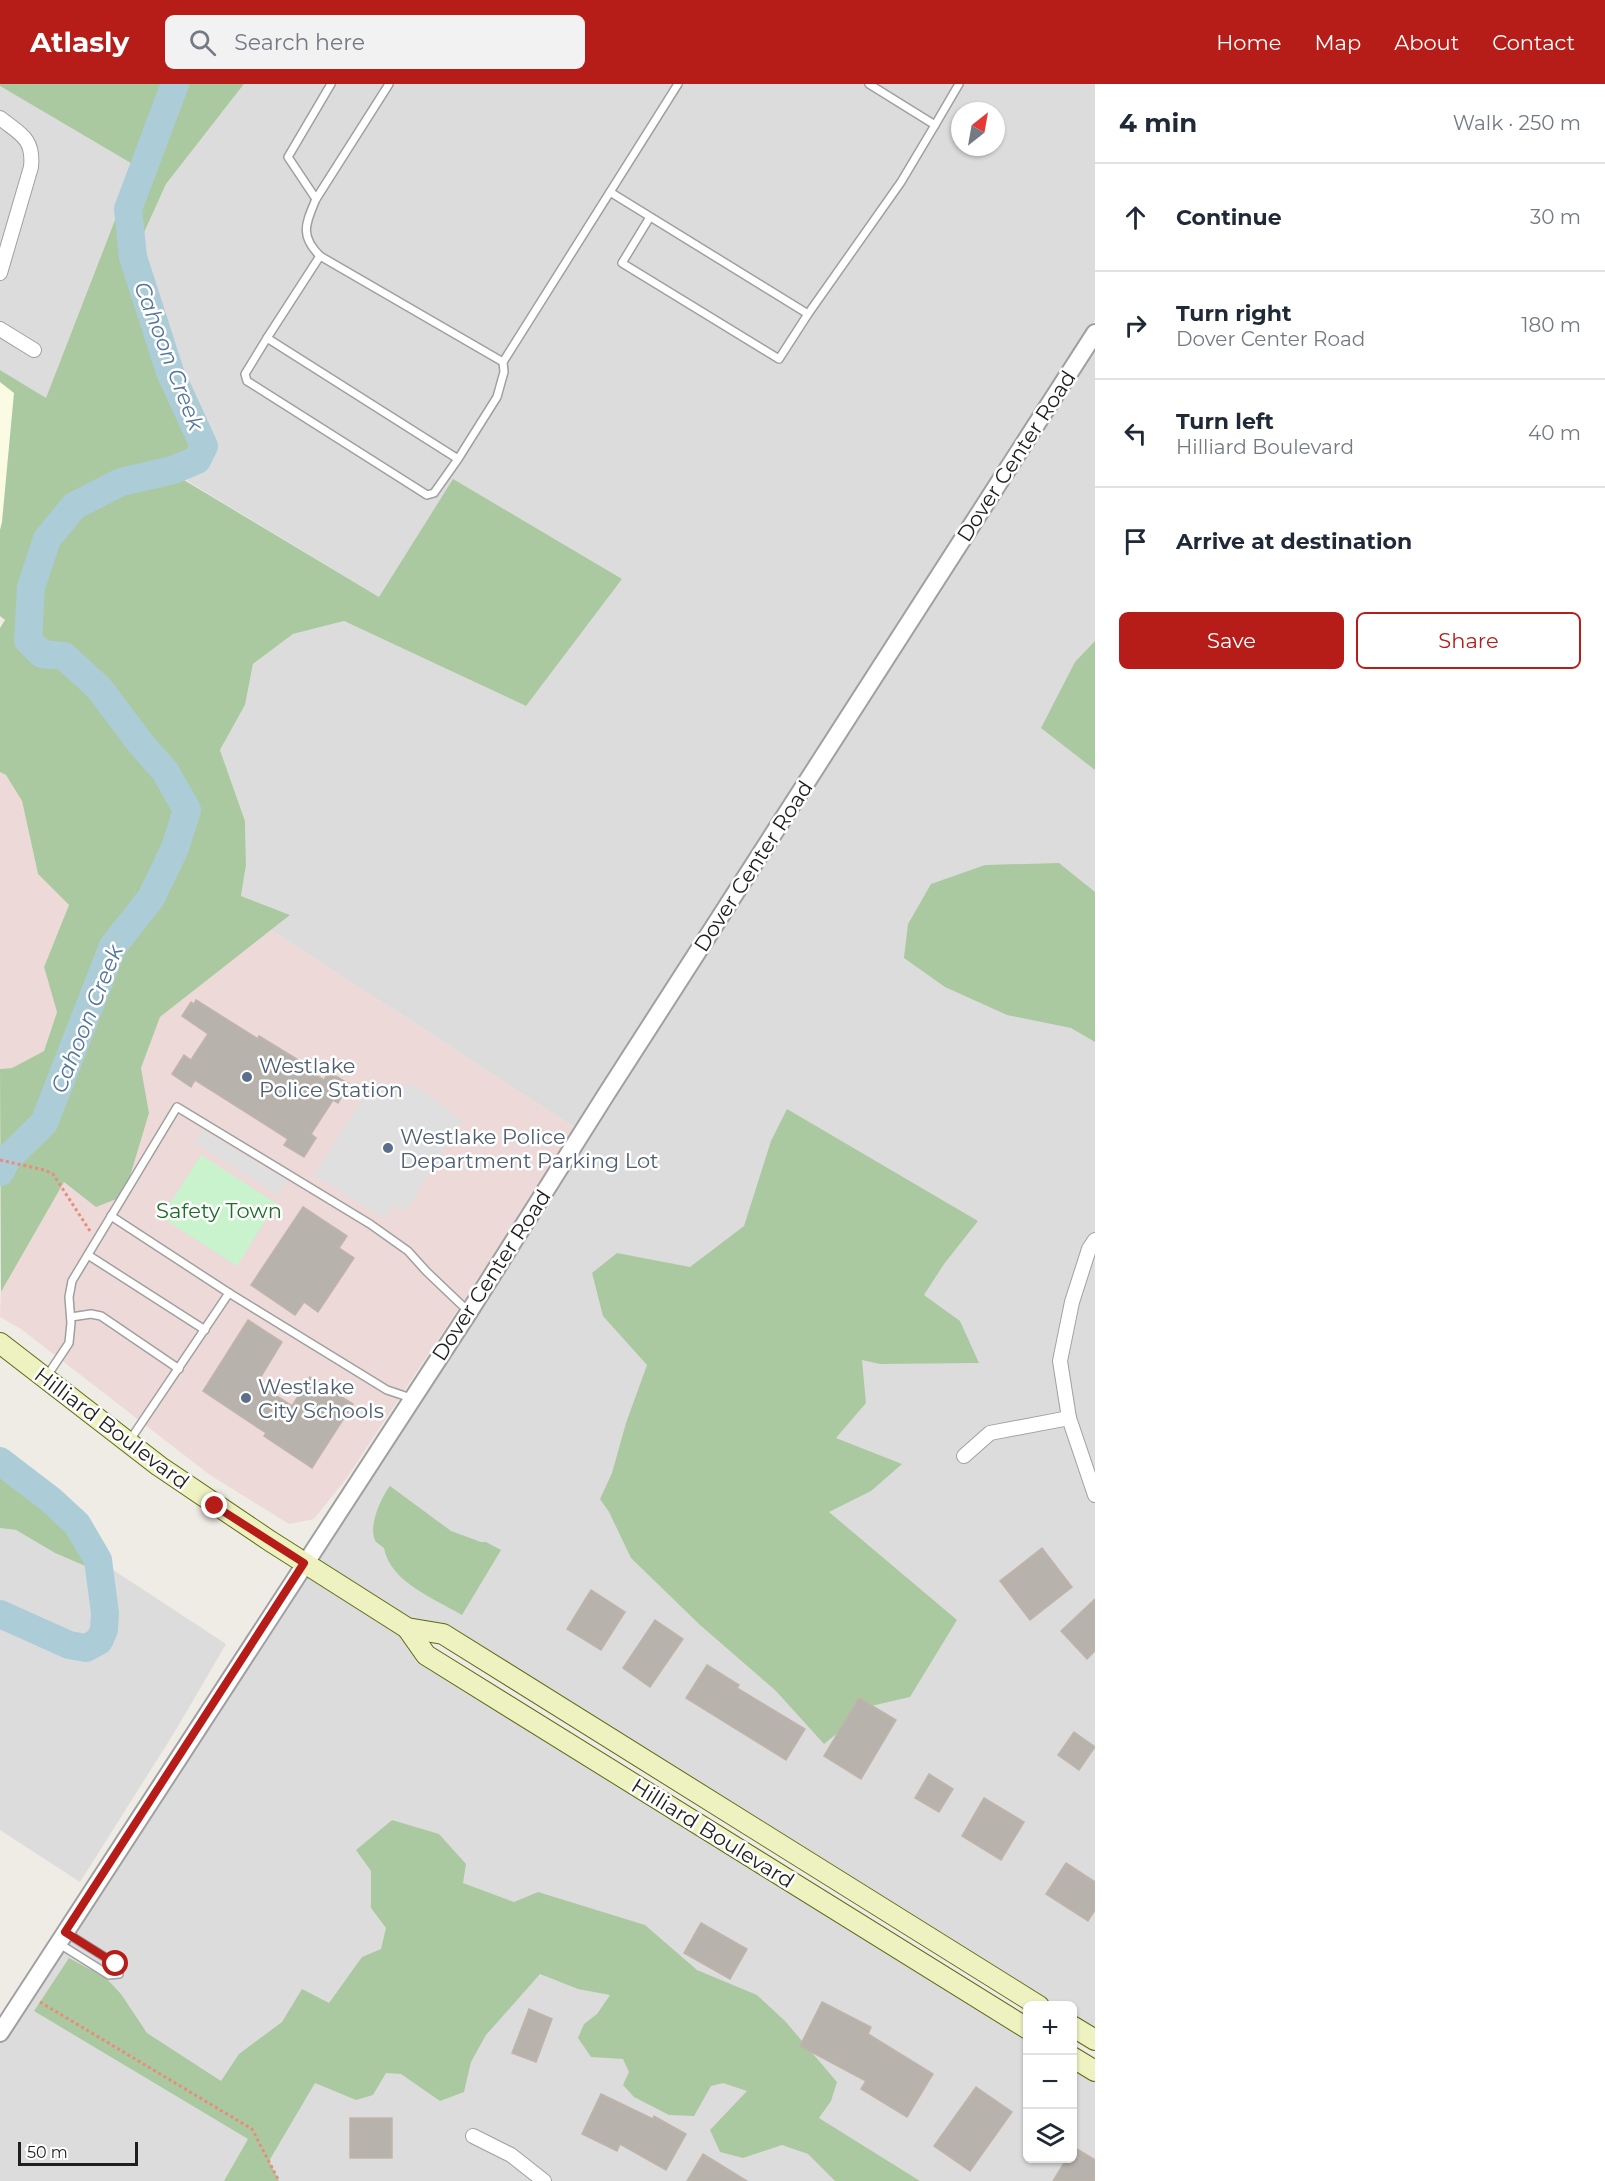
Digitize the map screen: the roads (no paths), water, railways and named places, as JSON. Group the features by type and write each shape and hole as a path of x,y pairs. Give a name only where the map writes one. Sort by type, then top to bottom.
{"main road":[{"name":"Hilliard Boulevard","path":"0,1342 215,1506 304,1563 407,1628 442,1634 1031,2001"},
{"name":"Hilliard Boulevard","path":"407,1628 426,1655 1023,2026"},
{"path":"1077,2029 1095,2040"},
{"path":"1077,2060 1095,2071"}],"street":[{"path":"0,118 27,140 33,153 0,273"},
{"path":"0,329 34,350"},
{"name":"Dover Center Road","path":"0,2033 469,1312 1095,333"},
{"path":"1095,1240 1089,1250 1072,1302 1060,1361 1068,1418 1095,1495"},
{"path":"964,1456 990,1433 1068,1418"},
{"path":"473,2136 511,2155 544,2181"}],"lane":[{"path":"316,199 288,157 332,84"},
{"path":"389,84 316,199 305,228 311,247 320,256 503,362"},
{"path":"320,256 245,374 247,381 427,495 434,493 497,397 504,372 503,362 678,84"},
{"path":"869,84 935,125"},
{"path":"650,217 622,263 779,359 901,182 959,84"},
{"path":"610,192 808,314"},
{"path":"267,338 458,459"},
{"path":"46,1378 69,1343 71,1317 69,1297 72,1281 177,1107 370,1224 408,1251 469,1312"},
{"path":"111,1216 229,1293 387,1390 412,1399"},
{"path":"88,1255 205,1330"},
{"path":"129,1442 229,1293"},
{"path":"71,1317 91,1314 101,1316 179,1368"},
{"path":"61,1938 116,1964 119,1974 109,1975 61,1938"}],"waterway":[{"name":"Cahoon Creek","path":"0,1172 7,1159 44,1123 113,946 151,898 175,848 187,810 165,771 141,744 99,688 64,656 42,654 28,640 31,587 47,539 74,506 121,482 173,470 197,460 204,446 170,372 133,257 128,209 175,84"},
{"name":"Cahoon Creek","path":"0,1461 51,1500 77,1524 98,1560 105,1613 104,1630 99,1641 86,1648 69,1645 0,1614"}],"place":[{"name":"Westlake Police Station","path":"247,1077"},
{"name":"Westlake Police Department Parking Lot","path":"388,1148"},
{"name":"Westlake City Schools","path":"246,1398"}],"park label":[{"name":"Safety Town","path":"219,1210"}]}
